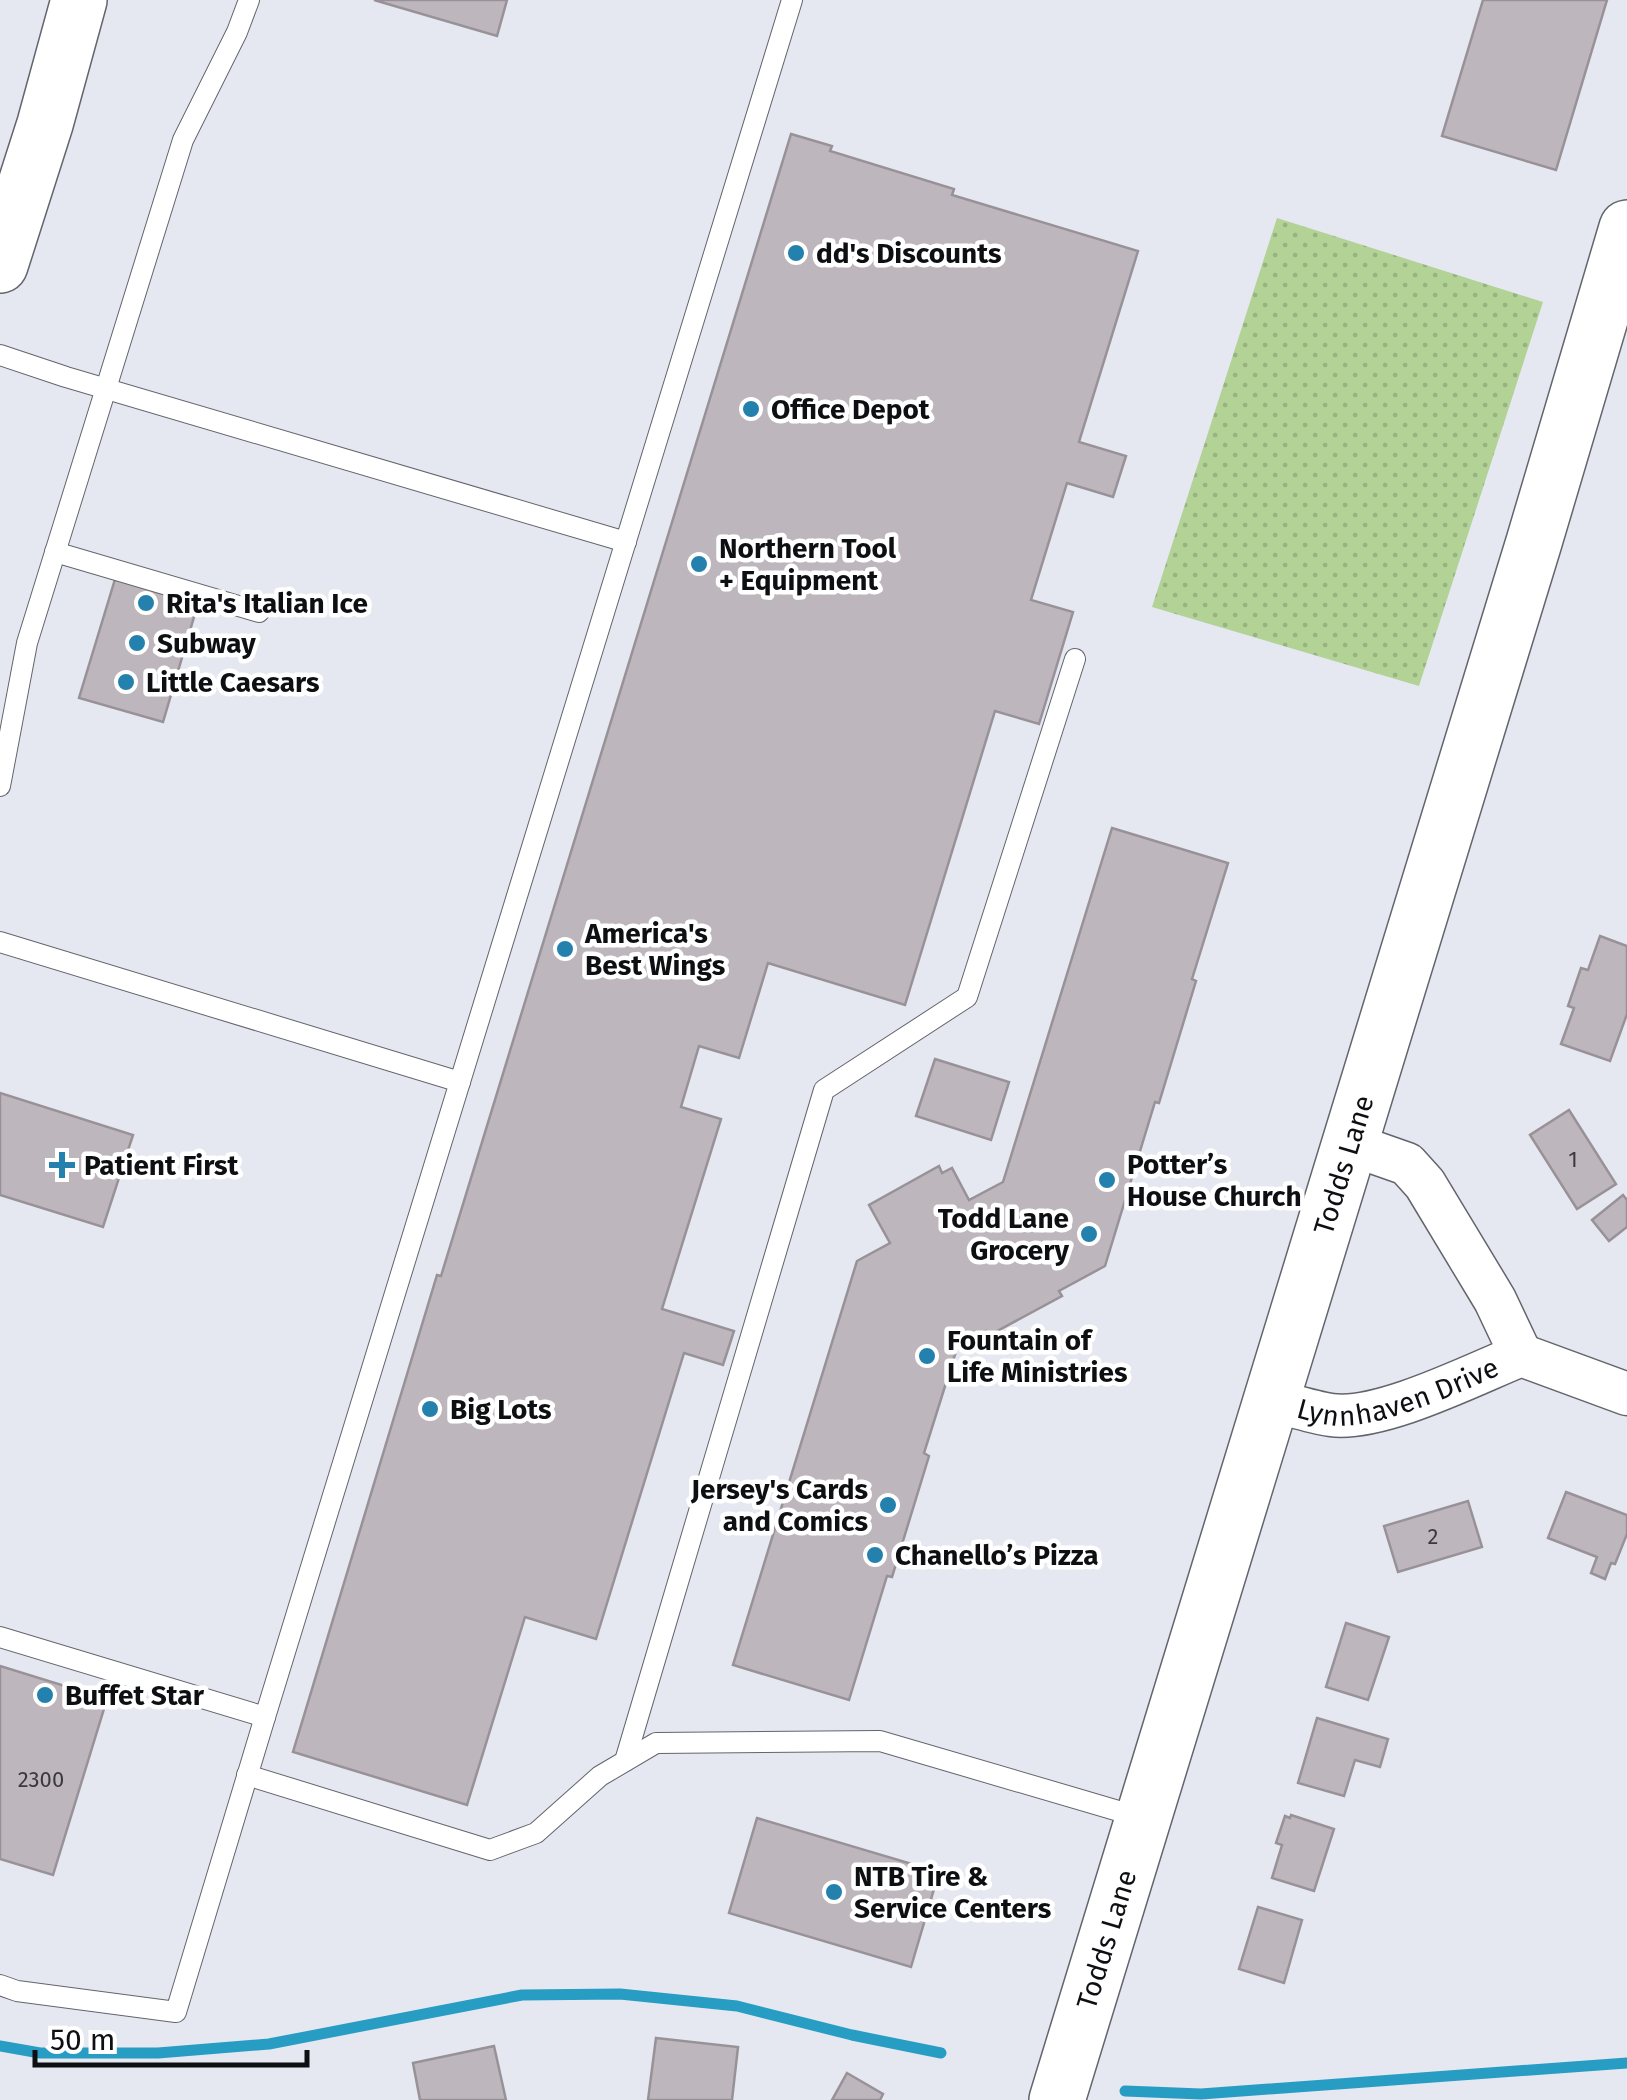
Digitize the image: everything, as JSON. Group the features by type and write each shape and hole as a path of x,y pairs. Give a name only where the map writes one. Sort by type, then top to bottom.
{"main road":[{"path":"0,265 36,155 79,0"},
{"name":"Todds Lane","path":"1057,2100 1627,228"}],"street":[{"name":"Lynnhaven Drive","path":"1350,1144 1407,1164 1425,1184 1482,1276 1521,1354 1627,1394"},
{"name":"Lynnhaven Drive","path":"1271,1400 1333,1416 1359,1416 1413,1399 1521,1354"}],"lane":[{"path":"0,786 27,643 183,140 237,32 248,0"},
{"path":"0,1984 17,1992 176,2012 792,0"},
{"path":"0,355 626,542"},
{"path":"55,552 259,612"},
{"path":"625,1761 824,1090 966,998 1075,659"},
{"path":"0,942 460,1082"},
{"path":"0,1637 265,1717"},
{"path":"247,1775 490,1850 536,1832 600,1776 656,1743 880,1741 1143,1819"}],"green space":[{"path":"1277,218 1543,302 1419,686 1152,607"}],"building":[{"path":"374,0 507,0 497,36"},
{"path":"1483,0 1607,0 1556,170 1442,136"},
{"path":"791,134 832,146 830,151 954,189 952,195 1138,251 1079,442 1126,456 1113,497 1067,483 1031,600 1073,612 1039,724 995,711 905,1005 768,963 739,1058 699,1046 681,1107 721,1119 662,1309 734,1331 723,1365 684,1353 596,1639 525,1617 467,1805 293,1752"},
{"path":"116,576 199,600 163,722 79,698"},
{"path":"1112,828 1228,863 1159,1103 1155,1102 1105,1266 1059,1291 1062,1296 988,1336 986,1331 958,1345 924,1453 929,1456 892,1577 887,1576 849,1700 733,1665 857,1261 890,1243 869,1205 939,1166 942,1173 952,1168 969,1200 1003,1182"},
{"path":"1600,936 1627,946 1627,1014 1610,1061 1561,1044 1574,1008 1568,1006 1581,968 1588,970"},
{"path":"935,1059 1009,1082 991,1140 916,1116"},
{"name":"Patient First","path":"0,1093 133,1135 103,1227 0,1195"},
{"path":"1569,1110 1616,1184 1577,1209 1530,1135"},
{"path":"1623,1195 1627,1200 1627,1227 1609,1241 1592,1220"},
{"path":"1566,1492 1627,1515 1627,1534 1605,1579 1591,1573 1597,1557 1548,1538"},
{"path":"1468,1501 1482,1547 1398,1572 1384,1526"},
{"path":"1346,1623 1389,1637 1368,1700 1326,1687"},
{"path":"0,1666 107,1699 53,1875 0,1859"},
{"path":"1317,1718 1388,1739 1380,1767 1355,1760 1344,1796 1298,1783"},
{"path":"1285,1816 1334,1829 1314,1891 1272,1878 1282,1845 1276,1843"},
{"name":"NTB Tire & Service Centers","path":"757,1818 939,1872 911,1967 729,1913"},
{"path":"1258,1907 1302,1920 1284,1983 1239,1969"},
{"path":"656,2038 738,2047 732,2100 648,2100"},
{"path":"494,2046 506,2100 420,2100 413,2063"},
{"path":"847,2073 883,2094 880,2100 832,2100"}],"waterway":[{"path":"0,2046 40,2053 158,2053 269,2044 522,1995 620,1994 737,2006 941,2053"},
{"path":"1125,2091 1201,2094 1627,2063"}],"place":[{"name":"dd's Discounts","path":"796,253"},
{"name":"Office Depot","path":"751,409"},
{"name":"Northern Tool + Equipment","path":"699,564"},
{"name":"Rita's Italian Ice","path":"146,603"},
{"name":"Subway","path":"137,643"},
{"name":"Little Caesars","path":"126,682"},
{"name":"America's Best Wings","path":"565,949"},
{"name":"Patient First","path":"62,1165"},
{"name":"Potter’s House Church","path":"1107,1180"},
{"name":"Todd Lane Grocery","path":"1089,1234"},
{"name":"Fountain of Life Ministries","path":"927,1356"},
{"name":"Big Lots","path":"430,1409"},
{"name":"Jersey's Cards and Comics","path":"888,1505"},
{"name":"Chanello’s Pizza","path":"875,1555"},
{"name":"Buffet Star","path":"45,1695"},
{"name":"NTB Tire & Service Centers","path":"834,1892"}]}
